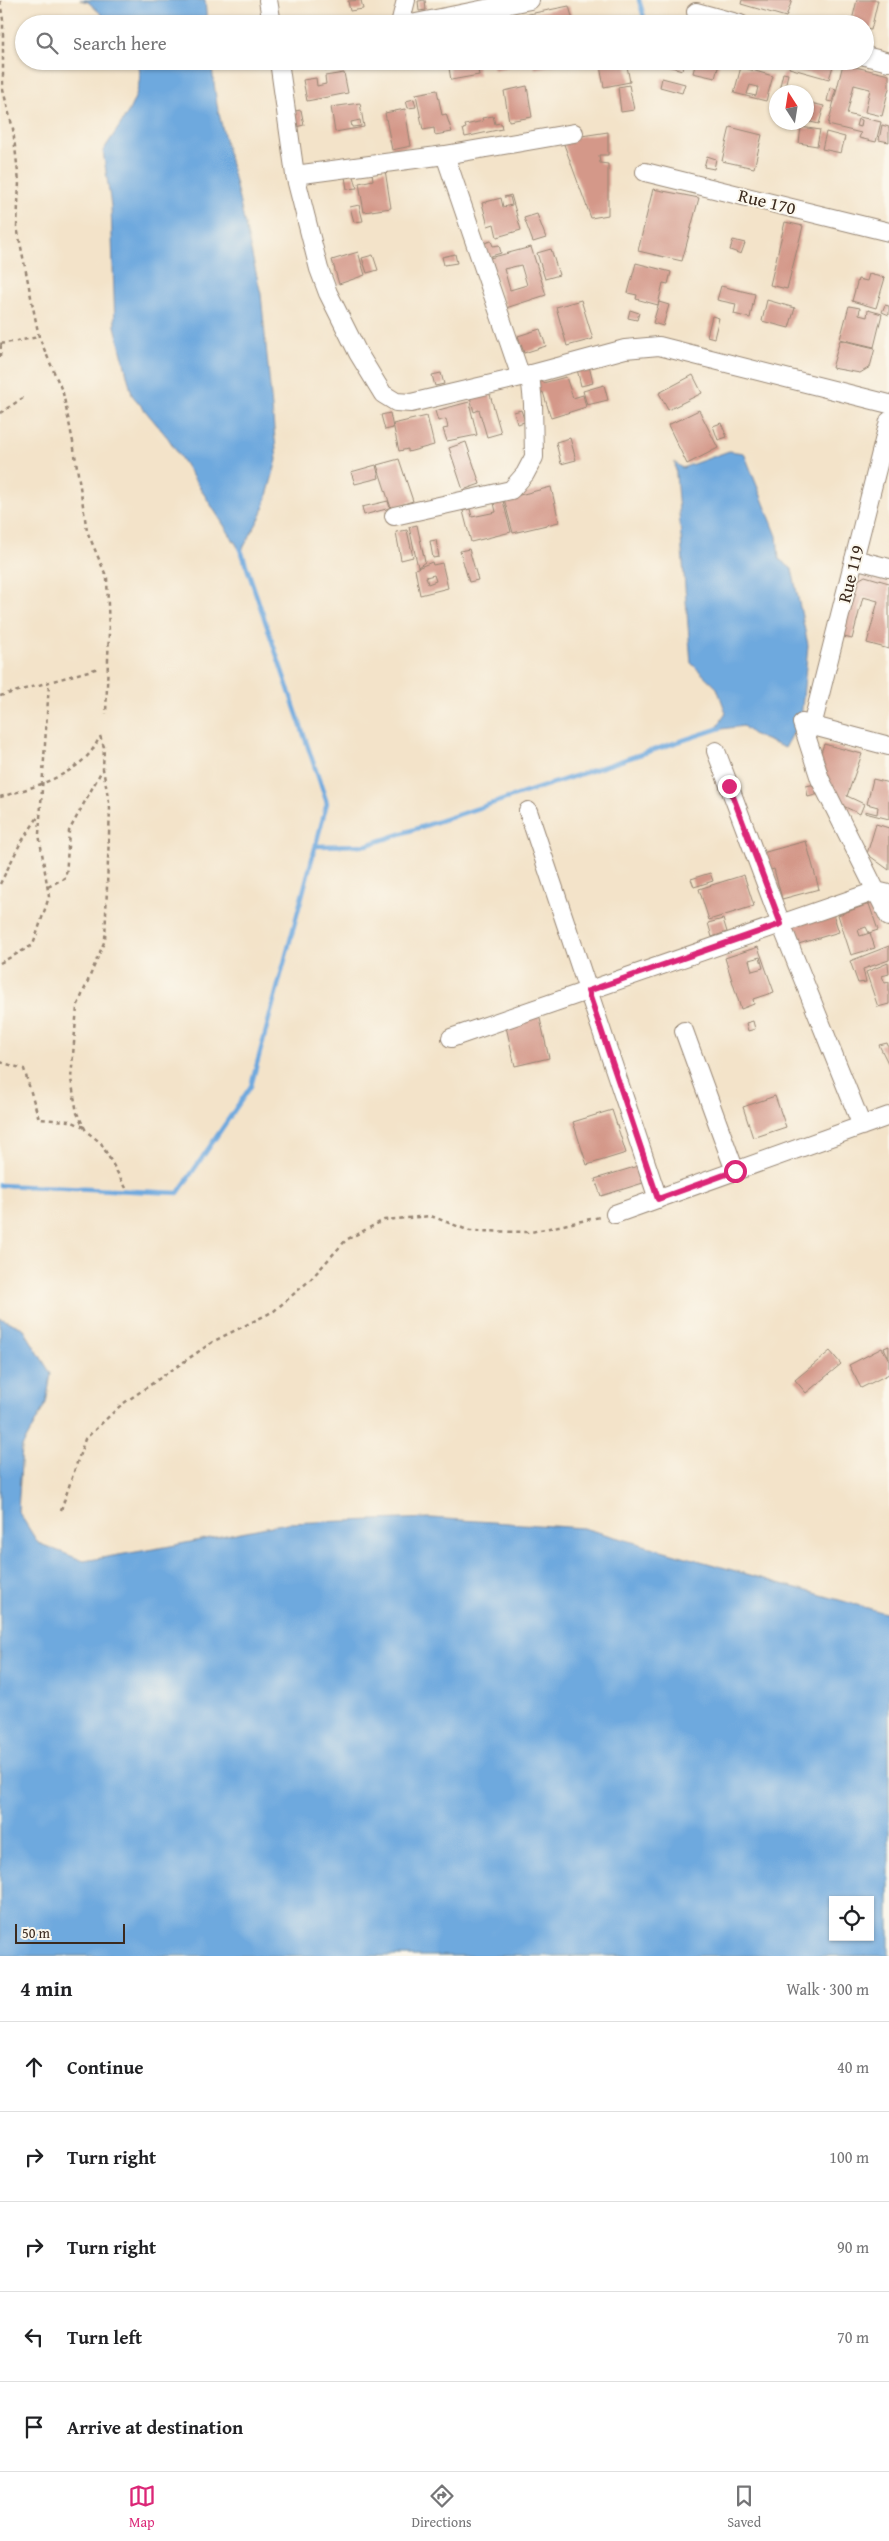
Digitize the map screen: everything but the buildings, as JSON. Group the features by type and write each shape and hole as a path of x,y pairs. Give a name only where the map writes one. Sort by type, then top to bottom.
{"street":[{"path":"268,0 270,15"},
{"path":"402,15 406,0"},
{"path":"456,15 530,0"},
{"path":"696,12 707,15"},
{"path":"874,58 889,62"},
{"path":"280,70 295,175 319,269 328,293 358,353 383,394 396,402 411,403 625,349 659,346 889,404"},
{"path":"295,175 445,155 574,133"},
{"path":"394,516 511,490 525,474 534,457 533,404 525,375 445,155"},
{"name":"Rue 170","path":"645,172 889,232"},
{"name":"Rue 119","path":"807,725 854,559 889,421"},
{"path":"854,559 889,568"},
{"path":"889,746 807,725 820,779 882,893 889,917"},
{"path":"716,751 781,924 862,1126"},
{"path":"528,811 658,1199"},
{"path":"451,1038 781,924 882,893"},
{"path":"684,1031 735,1171"},
{"path":"615,1214 889,1116"}],"path":[{"path":"0,1 3,20 3,90 13,129 19,182 17,227 39,337 63,393 74,442 86,531 107,578 109,632 106,714"},
{"path":"0,357 0,344 39,337"},
{"path":"0,413 23,398"},
{"path":"0,696 49,684 99,668"},
{"path":"0,963 32,945 49,897 39,834 49,684"},
{"path":"0,797 42,785 81,762 96,746 100,736 104,747 102,769 110,808 105,940 77,1008 71,1079 77,1113 84,1127"},
{"path":"48,887 66,877 69,831 102,769"},
{"path":"0,884 20,844 40,814"},
{"path":"0,1062 24,1069 39,1118 70,1121 84,1127 101,1143 126,1188"},
{"path":"61,1510 85,1439 121,1405 214,1341 274,1311 310,1280 346,1240 384,1220 431,1216 470,1231 531,1232 615,1214"}],"water":[{"path":"80,0 205,0 206,15 102,15 88,2"},
{"path":"140,70 212,70 217,105 261,294 277,460 262,514 241,552 168,438 132,395 115,326 111,206 103,151 130,109 139,85"},
{"path":"729,451 744,453 777,536 779,559 792,569 808,645 801,719 785,748 754,735 743,726 715,730 726,713 717,688 691,663 675,462 682,468"},
{"path":"0,1318 23,1328 51,1374 46,1403 22,1447 18,1511 38,1543 84,1561 287,1523 431,1518 583,1528 889,1614 889,1956 0,1956"}],"waterway":[{"path":"639,0 643,15"},
{"path":"0,1185 178,1193 251,1086 327,803 240,547"},
{"path":"316,846 367,845 720,728"}],"route":[{"path":"729,786 781,924 588,991 658,1199 735,1171"}]}
